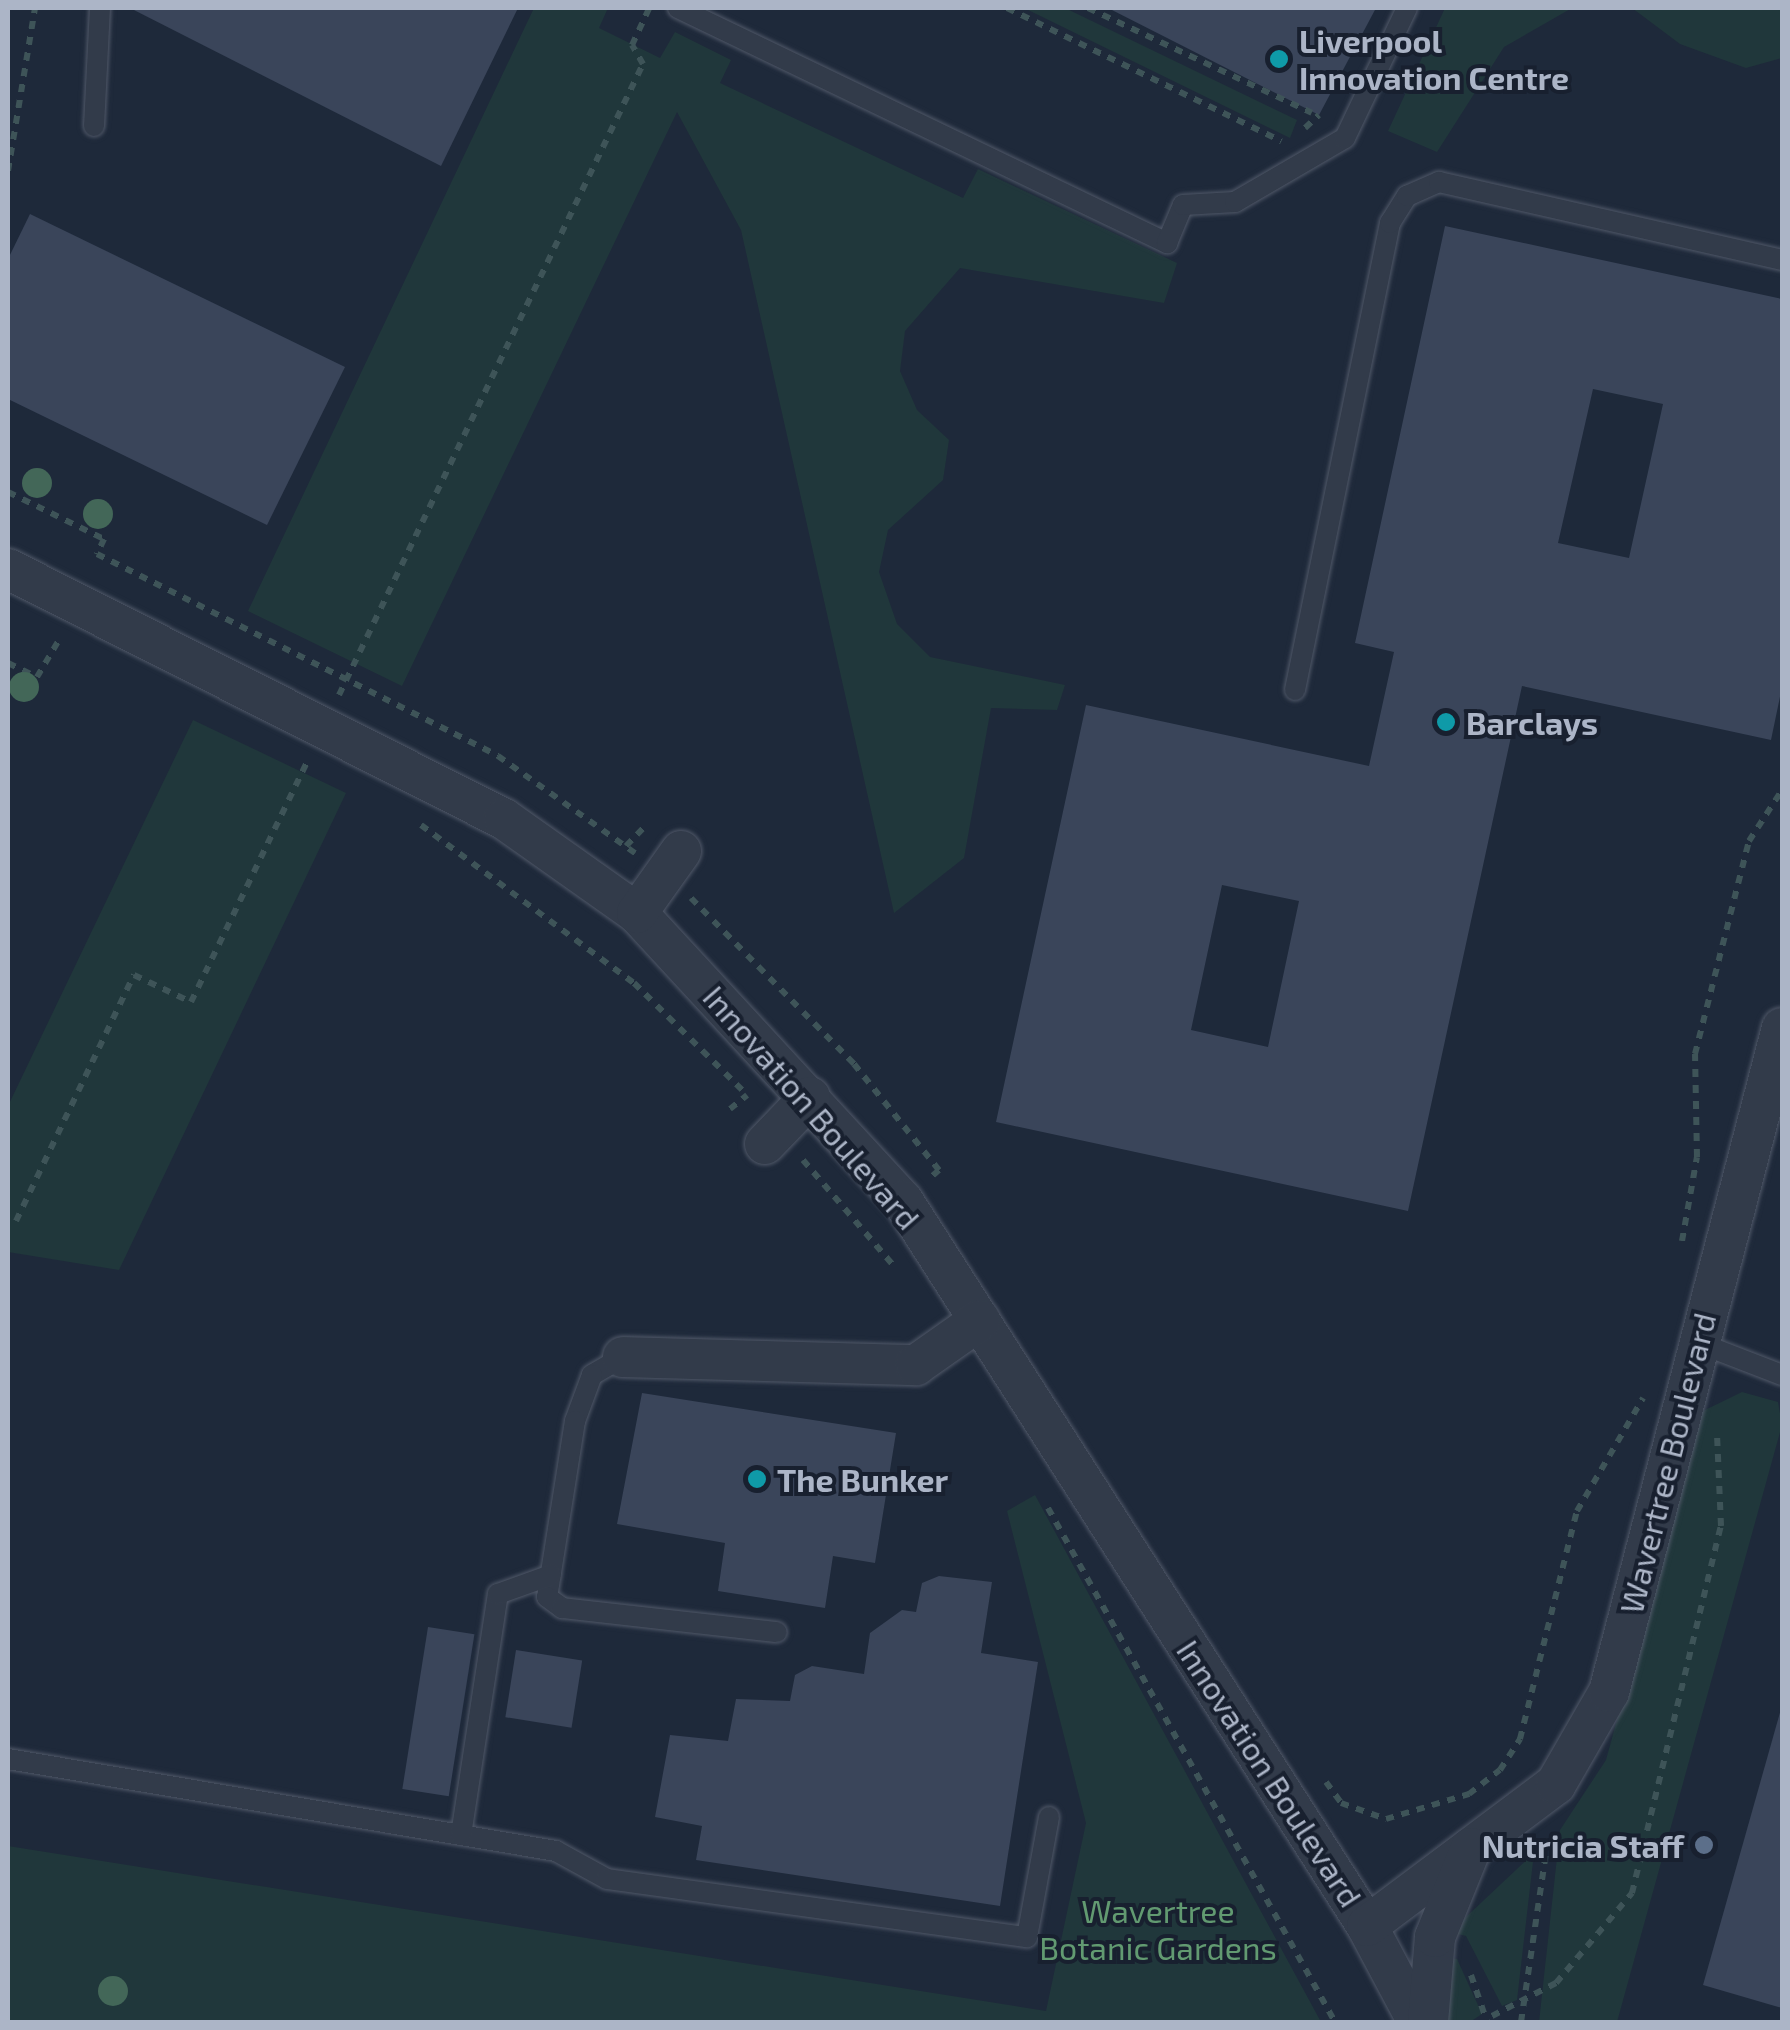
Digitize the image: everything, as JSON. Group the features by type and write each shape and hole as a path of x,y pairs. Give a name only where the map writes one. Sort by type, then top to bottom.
{"street":[{"name":"Innovation Boulevard","path":"8,569 504,818 637,913 903,1201 1367,1926 1418,2022"},
{"path":"637,913 673,862"},
{"name":"Wavertree Boulevard","path":"1367,1926 1556,1784 1609,1692 1782,1028"},
{"path":"771,1138 810,1097"},
{"path":"623,1357 899,1366 980,1320"},
{"path":"1428,2022 1435,1937 1471,1848"}],"lane":[{"path":"94,126 100,8"},
{"path":"678,8 1168,242 1183,206 1235,202 1345,138 1407,8"},
{"path":"1295,690 1390,223 1407,196 1439,182 1782,260"},
{"path":"1699,1342 1782,1375"},
{"path":"623,1357 592,1375 576,1421 548,1597 562,1608 776,1632"},
{"path":"462,1835 498,1594 551,1574"},
{"path":"8,1759 556,1851 607,1879 1027,1938 1049,1818"}],"path":[{"path":"8,171 34,8"},
{"path":"334,706 643,64 632,44 650,8"},
{"path":"1007,8 1295,148 1316,114 1088,8"},
{"path":"8,492 104,539 98,554 498,756 626,846 673,862 854,1064 939,1170 932,1176 943,1193"},
{"path":"8,662 37,677 57,640 75,648"},
{"path":"16,1221 134,975 191,1002 316,745"},
{"path":"290,751 323,767"},
{"path":"1681,1250 1696,1157 1695,1054 1748,841 1782,790"},
{"path":"415,821 634,983 747,1095 771,1138 903,1280"},
{"path":"626,846 646,825"},
{"path":"730,1109 747,1095"},
{"path":"1319,1772 1342,1804 1386,1820 1468,1794 1500,1770 1520,1739 1578,1511 1650,1375"},
{"path":"1492,2016 1524,2001 1586,1953 1632,1893 1721,1526 1716,1428"},
{"path":"1041,1495 1334,2022"},
{"path":"1521,2022 1556,1784"}],"green space":[{"path":"534,8 608,8 599,28 660,58 675,32 731,60 720,83 963,198 978,169 1177,263 1164,303 960,268 905,331 900,371 917,410 949,440 943,480 888,530 879,572 897,624 930,657 1065,685 1057,710 991,708 964,858 894,913 741,230 677,112 402,686 248,611"},
{"path":"1024,8 1065,8 1297,120 1290,138"},
{"path":"1445,8 1572,8 1504,47 1437,152 1388,131"},
{"path":"1632,8 1781,8 1782,58 1746,68 1680,44"},
{"path":"193,720 346,793 119,1270 8,1252 8,1106"},
{"path":"1742,1392 1778,1402 1782,1425 1617,2022 1539,2022 1560,1830 1606,1760 1701,1412"},
{"name":"Wavertree Botanic Gardens","path":"1035,1495 1321,2022 8,2022 8,1846 1046,2011 1086,1823 1007,1511"},
{"path":"1534,1853 1517,2000 1502,2006 1466,1936 1450,1932"},
{"path":"1442,1959 1457,1959 1482,2014 1470,2022 1448,2022"}],"building":[{"path":"130,8 518,8 441,166"},
{"name":"Liverpool Innovation Centre","path":"1108,8 1376,8 1319,115"},
{"path":"30,214 345,367 267,525 8,399 8,259"},
{"name":"Barclays","path":"1445,226 1782,299 1782,687 1771,740 1522,686 1408,1211 996,1122 1086,705 1369,766 1394,652 1355,643","holes":["1593,389 1663,404 1629,558 1558,543","1222,885 1299,901 1268,1047 1191,1030"]},
{"name":"The Bunker","path":"642,1393 896,1433 875,1563 833,1556 825,1608 718,1591 725,1543 617,1524"},
{"path":"939,1576 992,1582 981,1653 1038,1662 1000,1906 696,1860 702,1826 655,1817 670,1735 728,1741 736,1699 790,1701 795,1675 812,1666 864,1674 870,1633 902,1610 916,1612 922,1583"},
{"path":"428,1627 474,1634 449,1796 402,1789"},
{"path":"516,1650 582,1660 572,1728 505,1717"},
{"path":"1782,1709 1782,2008 1703,1985"}],"place":[{"name":"Liverpool Innovation Centre","path":"1279,59"},
{"name":"Barclays","path":"1446,722"},
{"name":"The Bunker","path":"757,1479"},
{"name":"Nutricia Staff","path":"1704,1845"}]}
